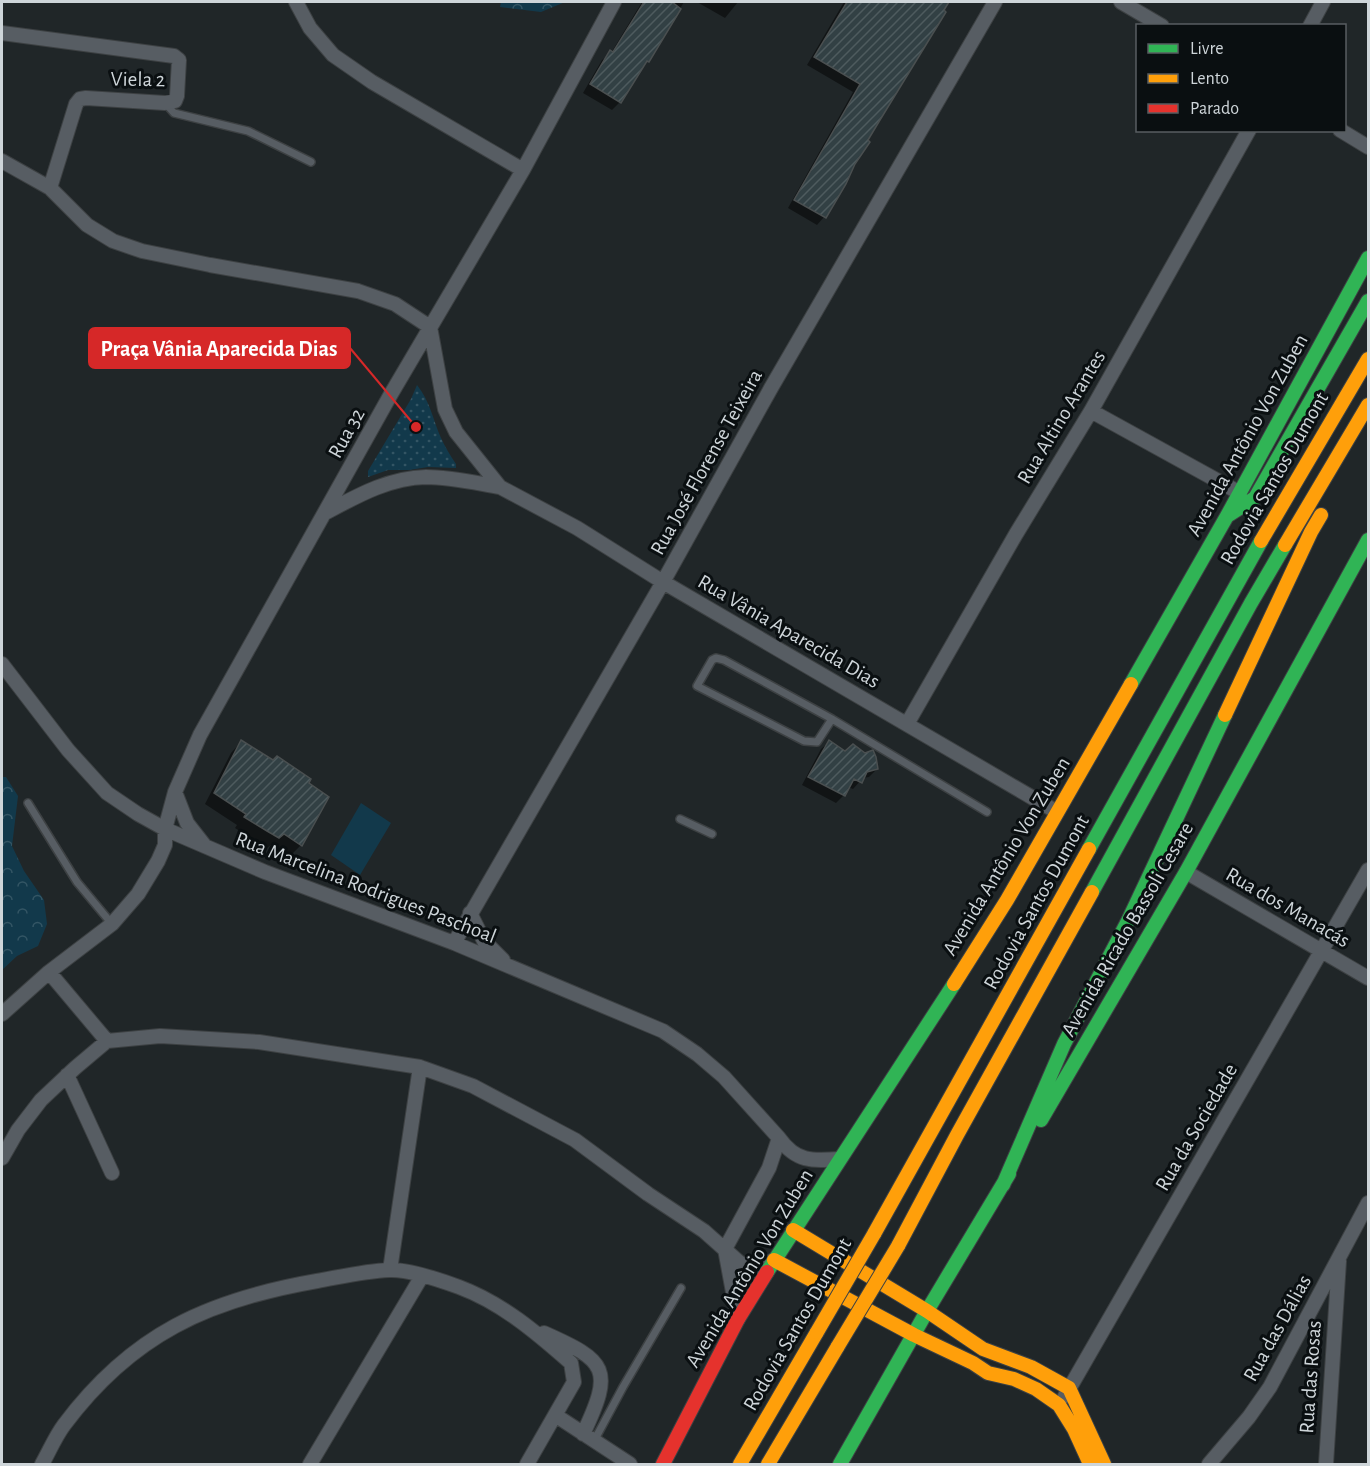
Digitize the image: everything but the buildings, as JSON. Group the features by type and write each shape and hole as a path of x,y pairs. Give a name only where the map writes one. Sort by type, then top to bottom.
{"main road":[{"name":"Avenida Antônio Von Zuben","path":"663,1464 738,1318 839,1159 891,1084 1007,900 1240,493 1368,258"},
{"path":"1227,516 1255,498 1368,301"},
{"name":"Rodovia Santos Dumont","path":"740,1464 874,1234 1002,1007 1227,599 1368,359"},
{"name":"Rodovia Santos Dumont","path":"768,1464 898,1246 1251,603 1368,405"},
{"path":"1003,1185 1065,1044 1129,919 1311,532 1330,499 1336,462"},
{"name":"Avenida Ricado Bassoli Cesare","path":"840,1464 927,1311 1186,872 1364,559 1368,540"},
{"path":"793,1230 927,1311 983,1348 1031,1367 1070,1388 1104,1464"},
{"path":"774,1260 988,1373 1014,1379 1036,1389 1059,1405 1074,1429 1090,1464"}],"street":[{"path":"296,2 310,28 333,55 372,82 523,170"},
{"name":"Rua 32","path":"2,1014 49,972 112,924 129,906 158,861 165,845 165,829 176,792 200,735 430,327 523,170 614,2"},
{"name":"Rua José Florense Teixeira","path":"454,943 995,2"},
{"path":"1121,2 1159,24"},
{"path":"1311,24 1323,2"},
{"name":"Viela 2","path":"2,33 177,57 179,60 180,73 175,101 165,103 80,99 76,104 50,188"},
{"name":"Rua Altino Arantes","path":"907,724 1016,534 1091,411 1248,132"},
{"path":"1343,132 1368,147"},
{"path":"2,160 50,188 87,225 113,241 142,251 210,265 358,291 395,304 430,327"},
{"name":"Rua Vânia Aparecida Dias","path":"430,327 445,409 456,432 500,487"},
{"path":"1091,411 1240,493"},
{"name":"Rua Vânia Aparecida Dias","path":"325,513 368,490 394,481 426,477 500,487 578,528 663,582 1057,812"},
{"name":"Rua Marcelina Rodrigues Paschoal","path":"2,664 68,750 107,793 138,814 165,829 265,872 454,943 663,1030 724,1077 789,1152 801,1158 817,1161 839,1159"},
{"name":"Rua Marcelina Rodrigues Paschoal","path":"176,792 187,823 207,848"},
{"name":"Rua da Sociedade","path":"1059,1405 1368,870"},
{"name":"Rua dos Manacás","path":"1186,872 1368,978"},
{"name":"Rua Marcelina Rodrigues Paschoal","path":"470,913 484,941 509,966"},
{"path":"49,972 107,1041"},
{"path":"2,1158 41,1100 107,1041 160,1036 259,1042 420,1067 473,1086 575,1140 725,1249 740,1263 758,1267 774,1260"},
{"path":"390,1270 420,1067"},
{"path":"67,1075 112,1173"},
{"path":"738,1318 725,1249 769,1168 779,1138"},
{"name":"Rua das Dálias","path":"1209,1464 1249,1417 1270,1387 1368,1203"},
{"name":"Rua das Rosas","path":"1326,1464 1339,1256"},
{"path":"42,1464 63,1426 103,1380 150,1340 188,1318 231,1300 284,1287 390,1270 458,1286 486,1298 528,1326 571,1363 574,1382 527,1464"},
{"path":"310,1464 422,1276"},
{"path":"528,1326 580,1349 597,1364 603,1377 589,1438"},
{"path":"555,1415 630,1464"}],"lane":[{"path":"165,103 174,113 248,131 311,162"},
{"path":"832,718 818,742 812,743 697,686 711,660 716,658 724,660 832,718 987,812"},
{"path":"27,803 77,882 112,924"},
{"path":"680,819 712,834"},
{"path":"589,1438 623,1387 681,1288"}],"green space":[{"path":"501,2 565,2 541,12 500,7"},
{"path":"417,385 428,404 456,468 428,467 388,470 368,477 368,471"},
{"path":"2,777 6,777 18,796 12,846 24,871 44,900 47,924 38,946 17,956 2,970"},
{"path":"361,803 391,823 360,875 331,855"}],"traffic: fast":[{"path":"1131,684 1227,516 1368,258"},
{"path":"1227,516 1255,498 1368,301"},
{"path":"1041,1120 1186,872 1368,540"},
{"path":"1089,849 1261,541"},
{"path":"1092,892 1285,545"},
{"path":"1003,1185 1064,1044 1129,919 1225,715"},
{"path":"767,1272 954,984"},
{"path":"840,1464 927,1311 1009,1174"}],"traffic: slow":[{"path":"1261,541 1368,359"},
{"path":"1285,545 1368,405"},
{"path":"1225,715 1321,515"},
{"path":"954,984 1007,900 1131,684"},
{"path":"874,1234 1089,849"},
{"path":"898,1246 1092,892"},
{"path":"793,1230 927,1311 983,1349 1031,1367 1069,1388 1104,1464"},
{"path":"817,1332 874,1234"},
{"path":"838,1346 898,1246"},
{"path":"774,1260 914,1335 973,1363 988,1373 1014,1379 1036,1389 1059,1405 1074,1429 1090,1464"},
{"path":"740,1464 817,1332"},
{"path":"768,1464 838,1346"}],"traffic: jam":[{"path":"663,1464 738,1319 767,1272"}],"place":[{"name":"Praça Vânia Aparecida Dias","path":"416,427"}]}
